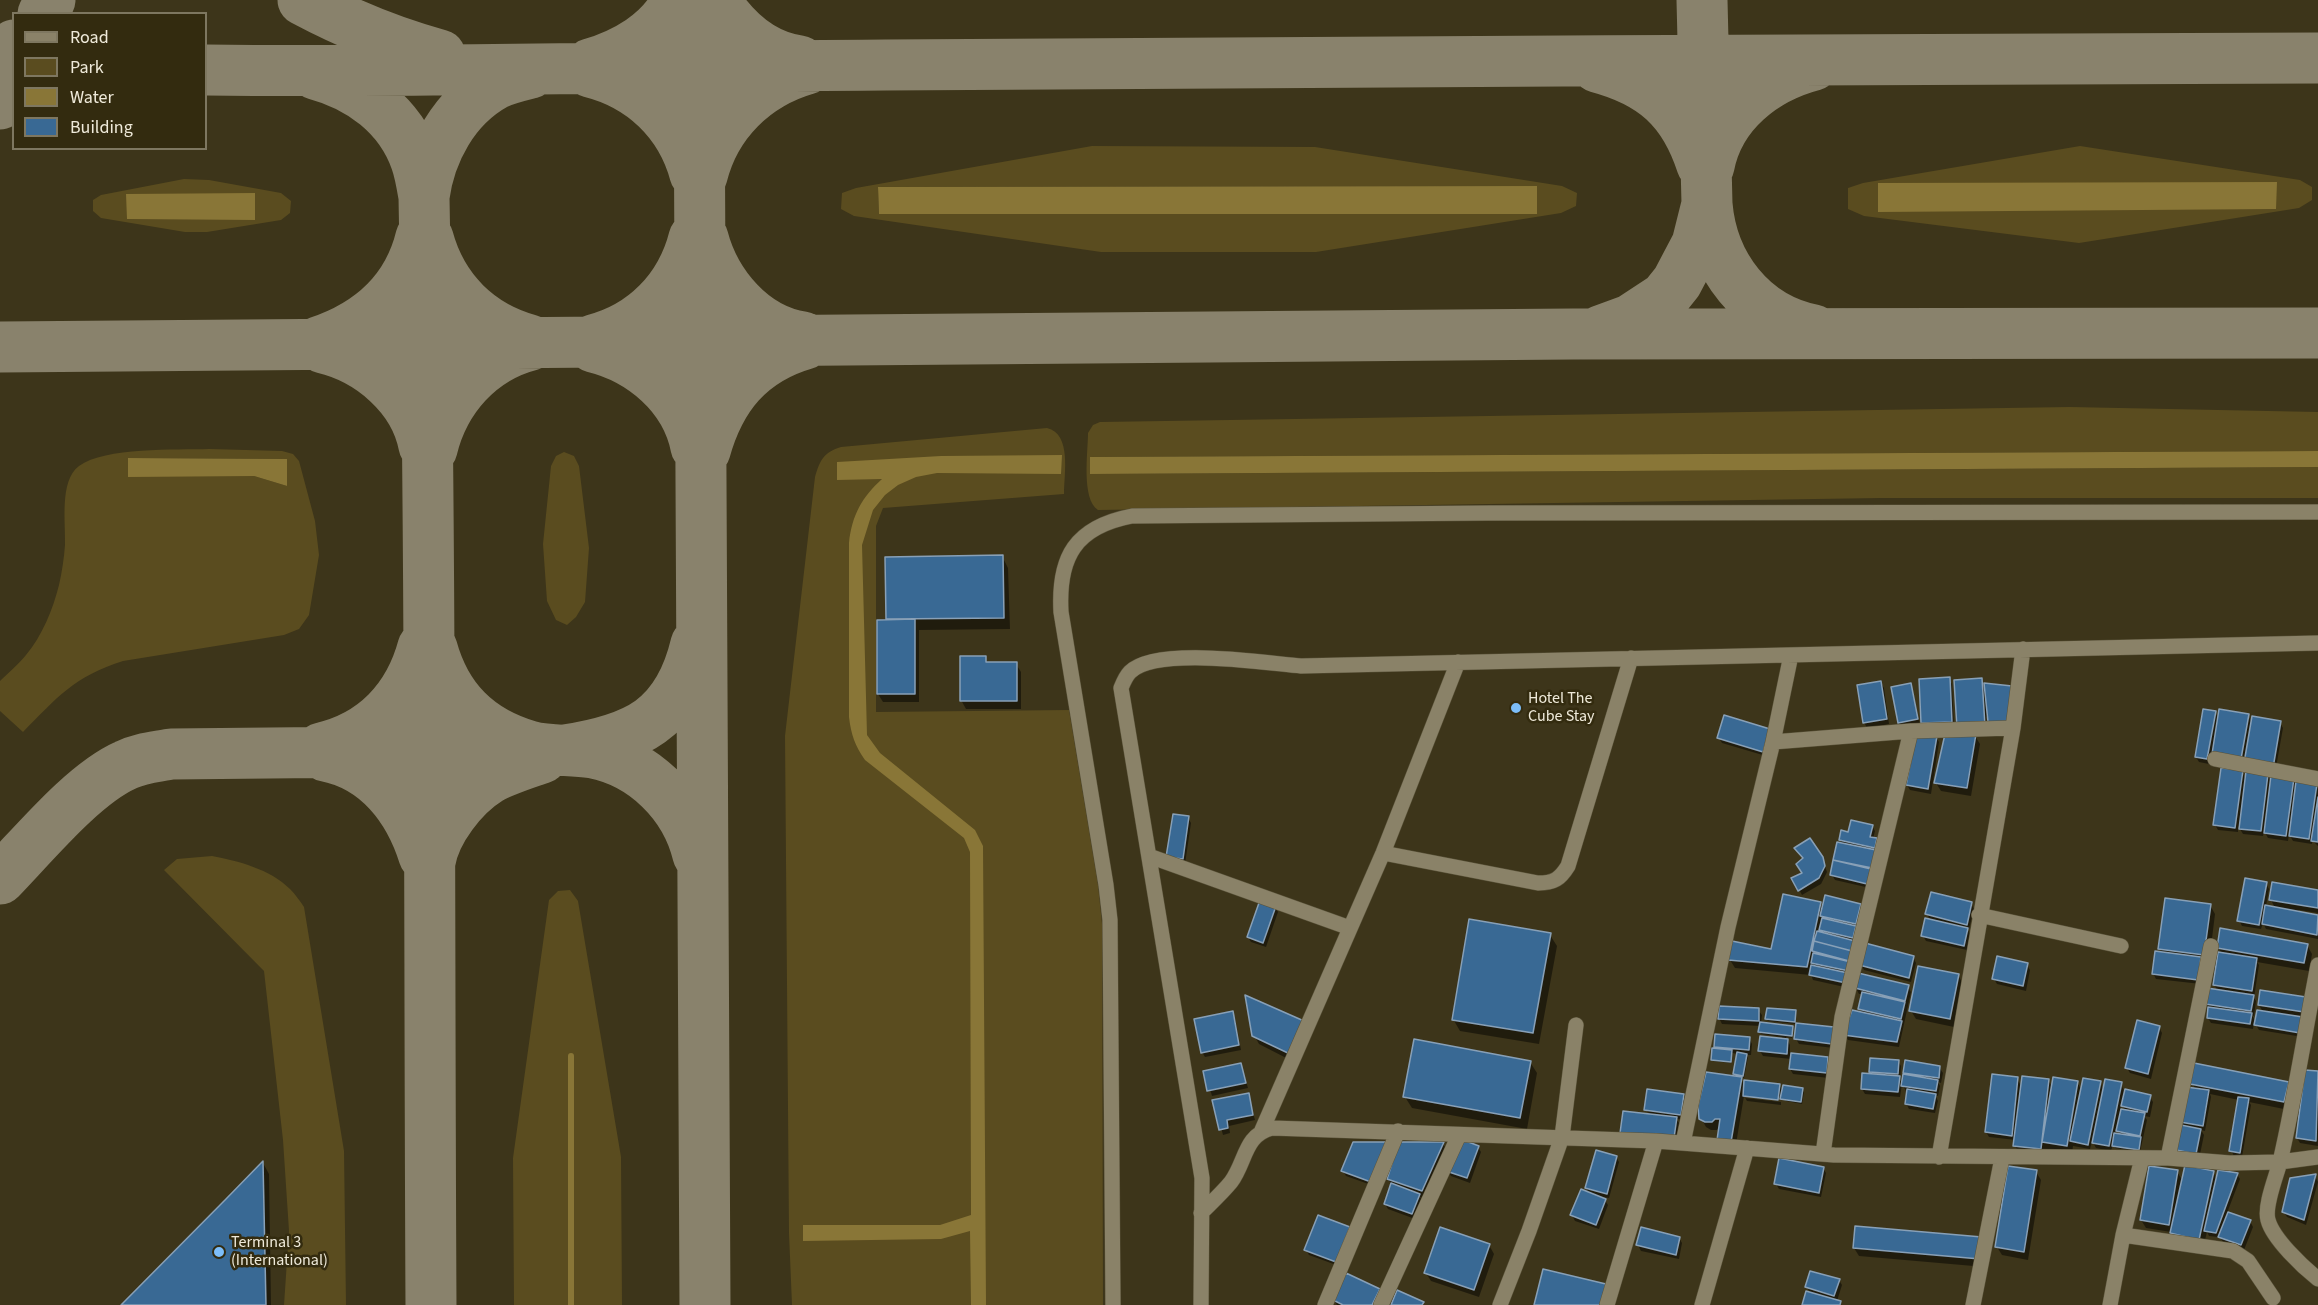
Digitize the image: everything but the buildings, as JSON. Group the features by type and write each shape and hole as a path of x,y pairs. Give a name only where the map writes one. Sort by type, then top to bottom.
{"street":[{"path":"1113,1305 1110,920 1061,612 1060,591 1062,571 1068,554 1080,538 1113,520 1132,516 2318,512"},
{"path":"1201,1305 1202,1178 1121,688 1130,671 1149,663 1201,657 1301,666 2318,643"},
{"path":"1939,1156 2013,728 2023,650"},
{"path":"1683,1143 1728,927 1773,742 1791,655"},
{"path":"1383,854 1538,883 1550,883 1560,878 1568,866 1631,658"},
{"path":"1201,1213 1233,1180 1249,1144 1262,1130 1383,854 1458,662"},
{"path":"1773,742 1911,731 2013,728"},
{"path":"1823,1154 1842,1017 1911,731"},
{"path":"2215,759 2318,779"},
{"path":"1149,856 1350,928"},
{"path":"1979,915 2121,946"},
{"path":"2168,1158 2211,946"},
{"path":"2318,965 2280,1162 2267,1211 2268,1221 2298,1263 2318,1279"},
{"path":"1500,1305 1562,1137 1576,1025"},
{"path":"1262,1130 1272,1128 1398,1131 1656,1141 1823,1154 2002,1158 2168,1158 2230,1163 2280,1162 2318,1157"},
{"path":"1325,1305 1398,1131"},
{"path":"1381,1305 1459,1135"},
{"path":"1606,1305 1656,1141"},
{"path":"1702,1305 1747,1148"},
{"path":"1972,1305 2002,1158"},
{"path":"2110,1305 2123,1235 2142,1158"},
{"path":"2123,1235 2233,1251 2248,1261 2273,1298"}],"green space":[{"path":"1092,146 1315,147 1562,186 1577,193 1576,206 1561,213 1316,252 1101,252 854,216 841,209 842,193 856,188","holes":["1536,186 1536,214 879,214 878,187"]},
{"path":"2080,146 2300,180 2312,187 2312,200 2299,208 2079,243 1864,216 1848,209 1848,188 1863,183"},
{"path":"184,179 209,180 281,193 291,201 290,213 281,220 207,232 185,232 101,218 93,211 93,200 101,195"},
{"path":"2070,407 2318,412 2318,451 1091,457 1090,474 2318,467 2318,498 1881,498 1098,510 1089,496 1087,486 1088,433 1093,425 1100,422"},
{"path":"1047,428 1055,432 1063,446 1064,494 883,508 876,526 876,712 1069,710 1098,885 1102,924 1103,1305 792,1305 789,1233 785,736 815,477 819,466 830,451 841,447"},
{"path":"209,449 282,451 293,454 299,461 315,521 319,555 309,615 299,629 284,635 123,661 106,667 67,689 23,732 0,711 0,681 32,648 54,603 64,555 66,492 73,473 79,466 106,455 141,451","holes":["128,458 287,459 287,486 254,476"]},
{"path":"564,452 574,456 579,466 589,548 585,602 576,617 567,625 556,620 547,601 543,544 551,466 556,456"},
{"path":"212,856 243,863 273,876 290,889 304,907 344,1151 346,1305 284,1305 289,1231 283,1140 264,971 164,870 177,859"},
{"path":"570,890 578,901 621,1157 622,1305 514,1305 513,1158 549,900 558,891"}],"water":[{"path":"2277,182 2276,209 1878,212 1878,183"},
{"path":"1537,186 1537,214 879,214 878,187"},
{"path":"255,193 255,220 127,219 126,194"},
{"path":"2318,451 2318,467 1090,474 1090,457"},
{"path":"1062,455 1061,474 937,473 916,477 898,485 885,495 873,510 862,545 867,735 880,753 975,830 983,846 986,1305 971,1305 970,1231 941,1239 803,1241 803,1225 940,1225 971,1215 970,852 964,838 865,760 854,740 849,717 849,543 859,507 882,479 837,480 837,462 941,456"},
{"path":"128,458 287,459 287,486 254,476 128,477"}],"waterway":[{"path":"571,1056 571,1305"}],"taxiway":[{"path":"44,12 50,0"},
{"path":"303,0 370,32 440,55"},
{"path":"590,64 616,55 651,33 670,12 677,0"},
{"path":"697,0 705,1305"},
{"path":"715,0 731,22 762,48 800,61"},
{"path":"1600,331 1630,320 1665,297 1677,282 1697,244 1707,204 1702,0"},
{"path":"0,57 12,47"},
{"path":"207,70 376,71 885,65 2318,58"},
{"path":"1709,166 1714,147 1723,130 1746,100 1778,79 1814,65"},
{"path":"1597,67 1634,81 1664,101 1686,128 1702,165"},
{"path":"702,176 717,139 740,108 770,85 807,69"},
{"path":"590,72 626,86 657,108 680,138 695,174"},
{"path":"431,1305 429,612 424,197 438,148 456,118 468,105 496,84 531,73"},
{"path":"315,74 348,86 389,116 409,145 417,165 424,197"},
{"path":"0,104 12,95"},
{"path":"1707,204 1710,226 1717,248 1739,285 1754,301 1772,314 1792,324 1814,330"},
{"path":"318,342 354,326 384,303 407,274 421,237"},
{"path":"428,238 443,274 465,303 495,325 530,340"},
{"path":"593,340 628,326 658,303 680,274 694,238"},
{"path":"703,238 717,272 739,302 768,325 785,333 803,337"},
{"path":"0,347 1573,334 2318,333"},
{"path":"705,451 719,414 740,383 768,360 805,344"},
{"path":"432,449 445,413 467,383 480,370 496,360 531,345"},
{"path":"593,347 628,361 659,382 683,412 696,447"},
{"path":"323,348 357,361 388,383 411,412 424,446"},
{"path":"0,879 76,800 110,774 137,761 171,754 565,750 590,745 633,732 665,708 678,691 688,670 696,644"},
{"path":"321,748 357,734 387,713 409,683 423,647"},
{"path":"432,648 438,666 455,697 480,722 494,732 537,748 593,753 612,758 645,776 673,803 684,819 698,855"},
{"path":"325,756 344,761 360,769 388,792 410,822 424,856"},
{"path":"430,862 444,826 470,794 489,779 542,758"}],"place":[{"name":"Hotel The Cube Stay","path":"1516,708"},
{"name":"Terminal 3 (International)","path":"219,1252"}]}
